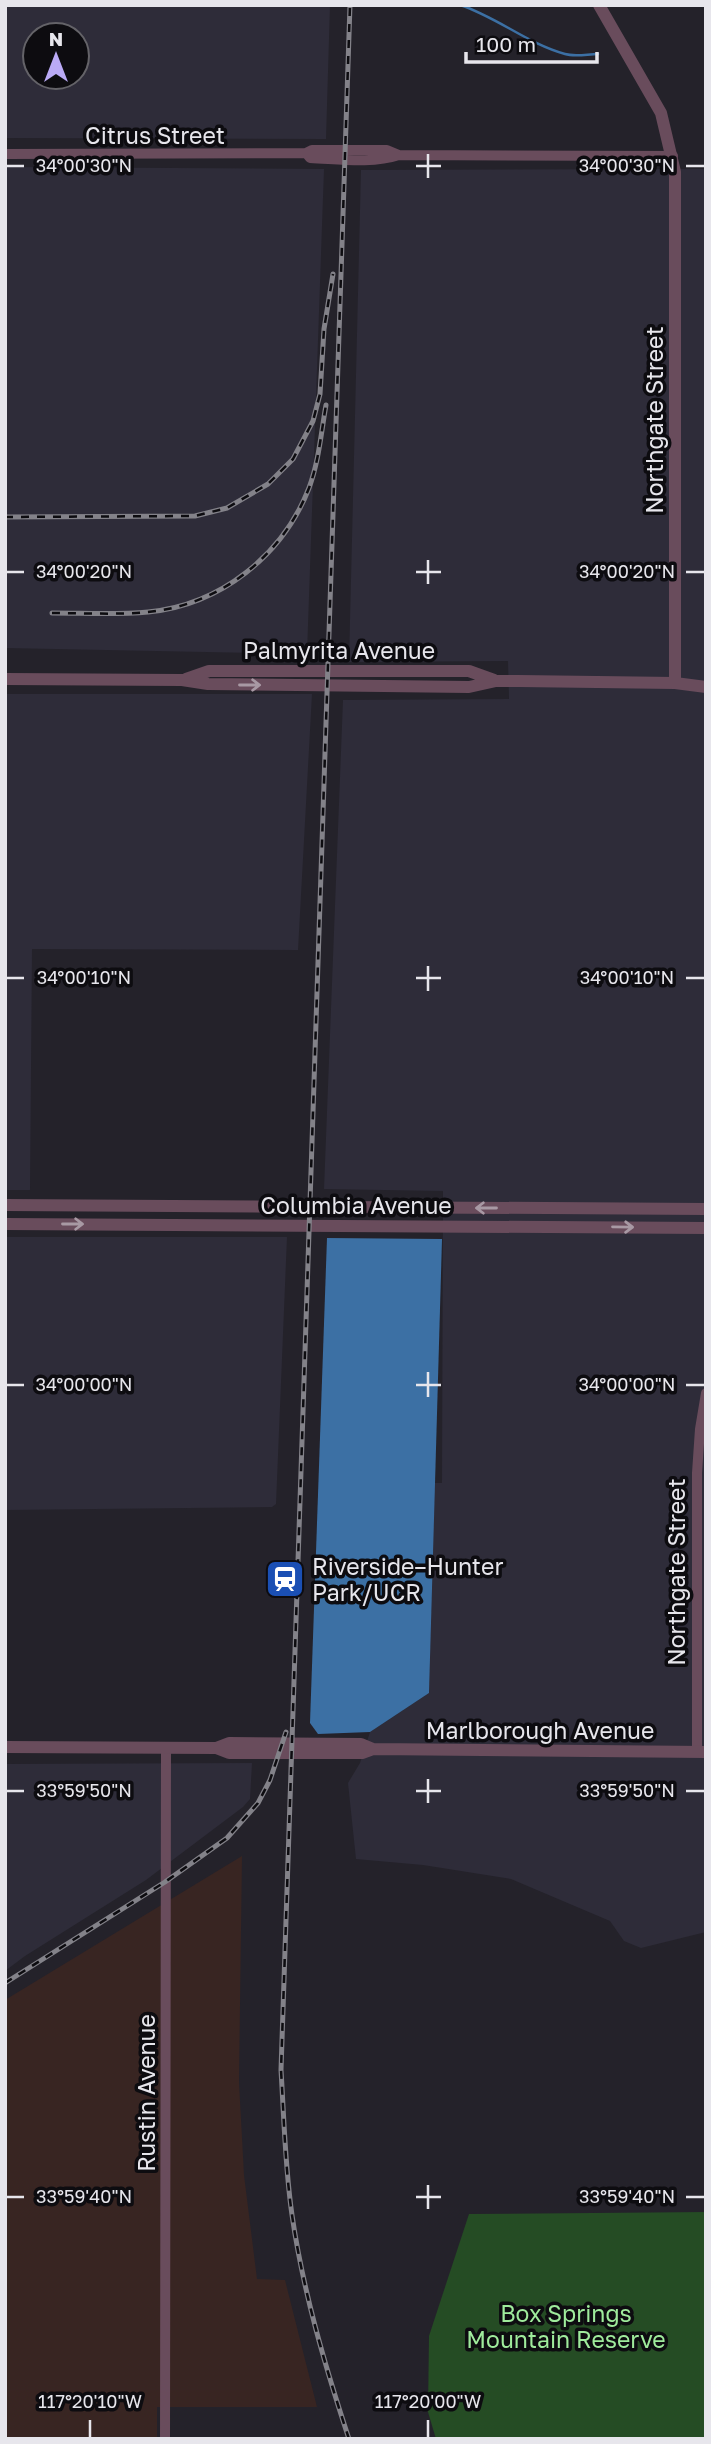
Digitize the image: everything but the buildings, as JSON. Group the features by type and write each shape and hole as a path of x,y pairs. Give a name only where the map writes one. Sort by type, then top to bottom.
{"street":[{"name":"Northgate Street","path":"599,5 661,113 673,156 676,196 675,683"},
{"name":"Citrus Street","path":"5,154 306,153 310,158 388,159 399,155 673,156"},
{"name":"Palmyrita Avenue","path":"5,679 469,687 496,681 675,683 706,687"},
{"name":"Columbia Avenue","path":"5,1205 706,1209"},
{"path":"151,1225 152,1206"},
{"path":"555,1209 555,1226"},
{"name":"Columbia Avenue","path":"5,1224 706,1228"},
{"name":"Northgate Street","path":"701,1752 697,1473 706,1393"},
{"name":"Marlborough Avenue","path":"5,1747 216,1748 229,1753 362,1753 373,1749 701,1752"},
{"name":"Rustin Avenue","path":"165,2439 166,1748"}],"shaded area":[{"path":"5,5 330,5 326,139 5,138"},
{"path":"5,167 324,169 307,654 5,648"},
{"path":"706,169 706,1932 641,1948 624,1941 610,1921 511,1879 423,1865 356,1859 348,1783 360,1763 370,1732 429,1693 431,1483 442,1483 443,1191 324,1189 343,700 509,699 508,661 349,662 361,170"},
{"path":"5,694 312,694 298,950 32,949 30,1190 5,1190"},
{"path":"5,1237 287,1237 276,1504 272,1507 5,1510"},
{"path":"252,1763 250,1799 243,1807 146,1880 5,1971 5,1764"},
{"path":"242,1856 239,2082 244,2175 257,2279 285,2280 317,2407 157,2407 157,2439 5,2439 5,2000"}],"green space":[{"name":"Box Springs Mountain Reserve","path":"706,2212 706,2439 436,2439 428,2412 429,2336 469,2214"}],"water":[{"path":"327,1238 442,1239 429,1693 370,1732 318,1734 310,1723"}],"waterway":[{"path":"460,5 487,16 551,50 573,55 598,54"}],"railway":[{"path":"349,2439 302,2272 288,2179 281,2070 350,5"},
{"path":"5,517 195,516 227,508 268,484 293,459 313,421 320,394 324,329 333,274"},
{"path":"52,613 136,613 175,607 200,599 246,572 266,555 298,512 315,468 326,405"},
{"path":"5,1983 165,1882 227,1838 258,1803 270,1780 286,1732"}],"place":[{"name":"Riverside–Hunter Park/UCR","path":"285,1579"}]}
